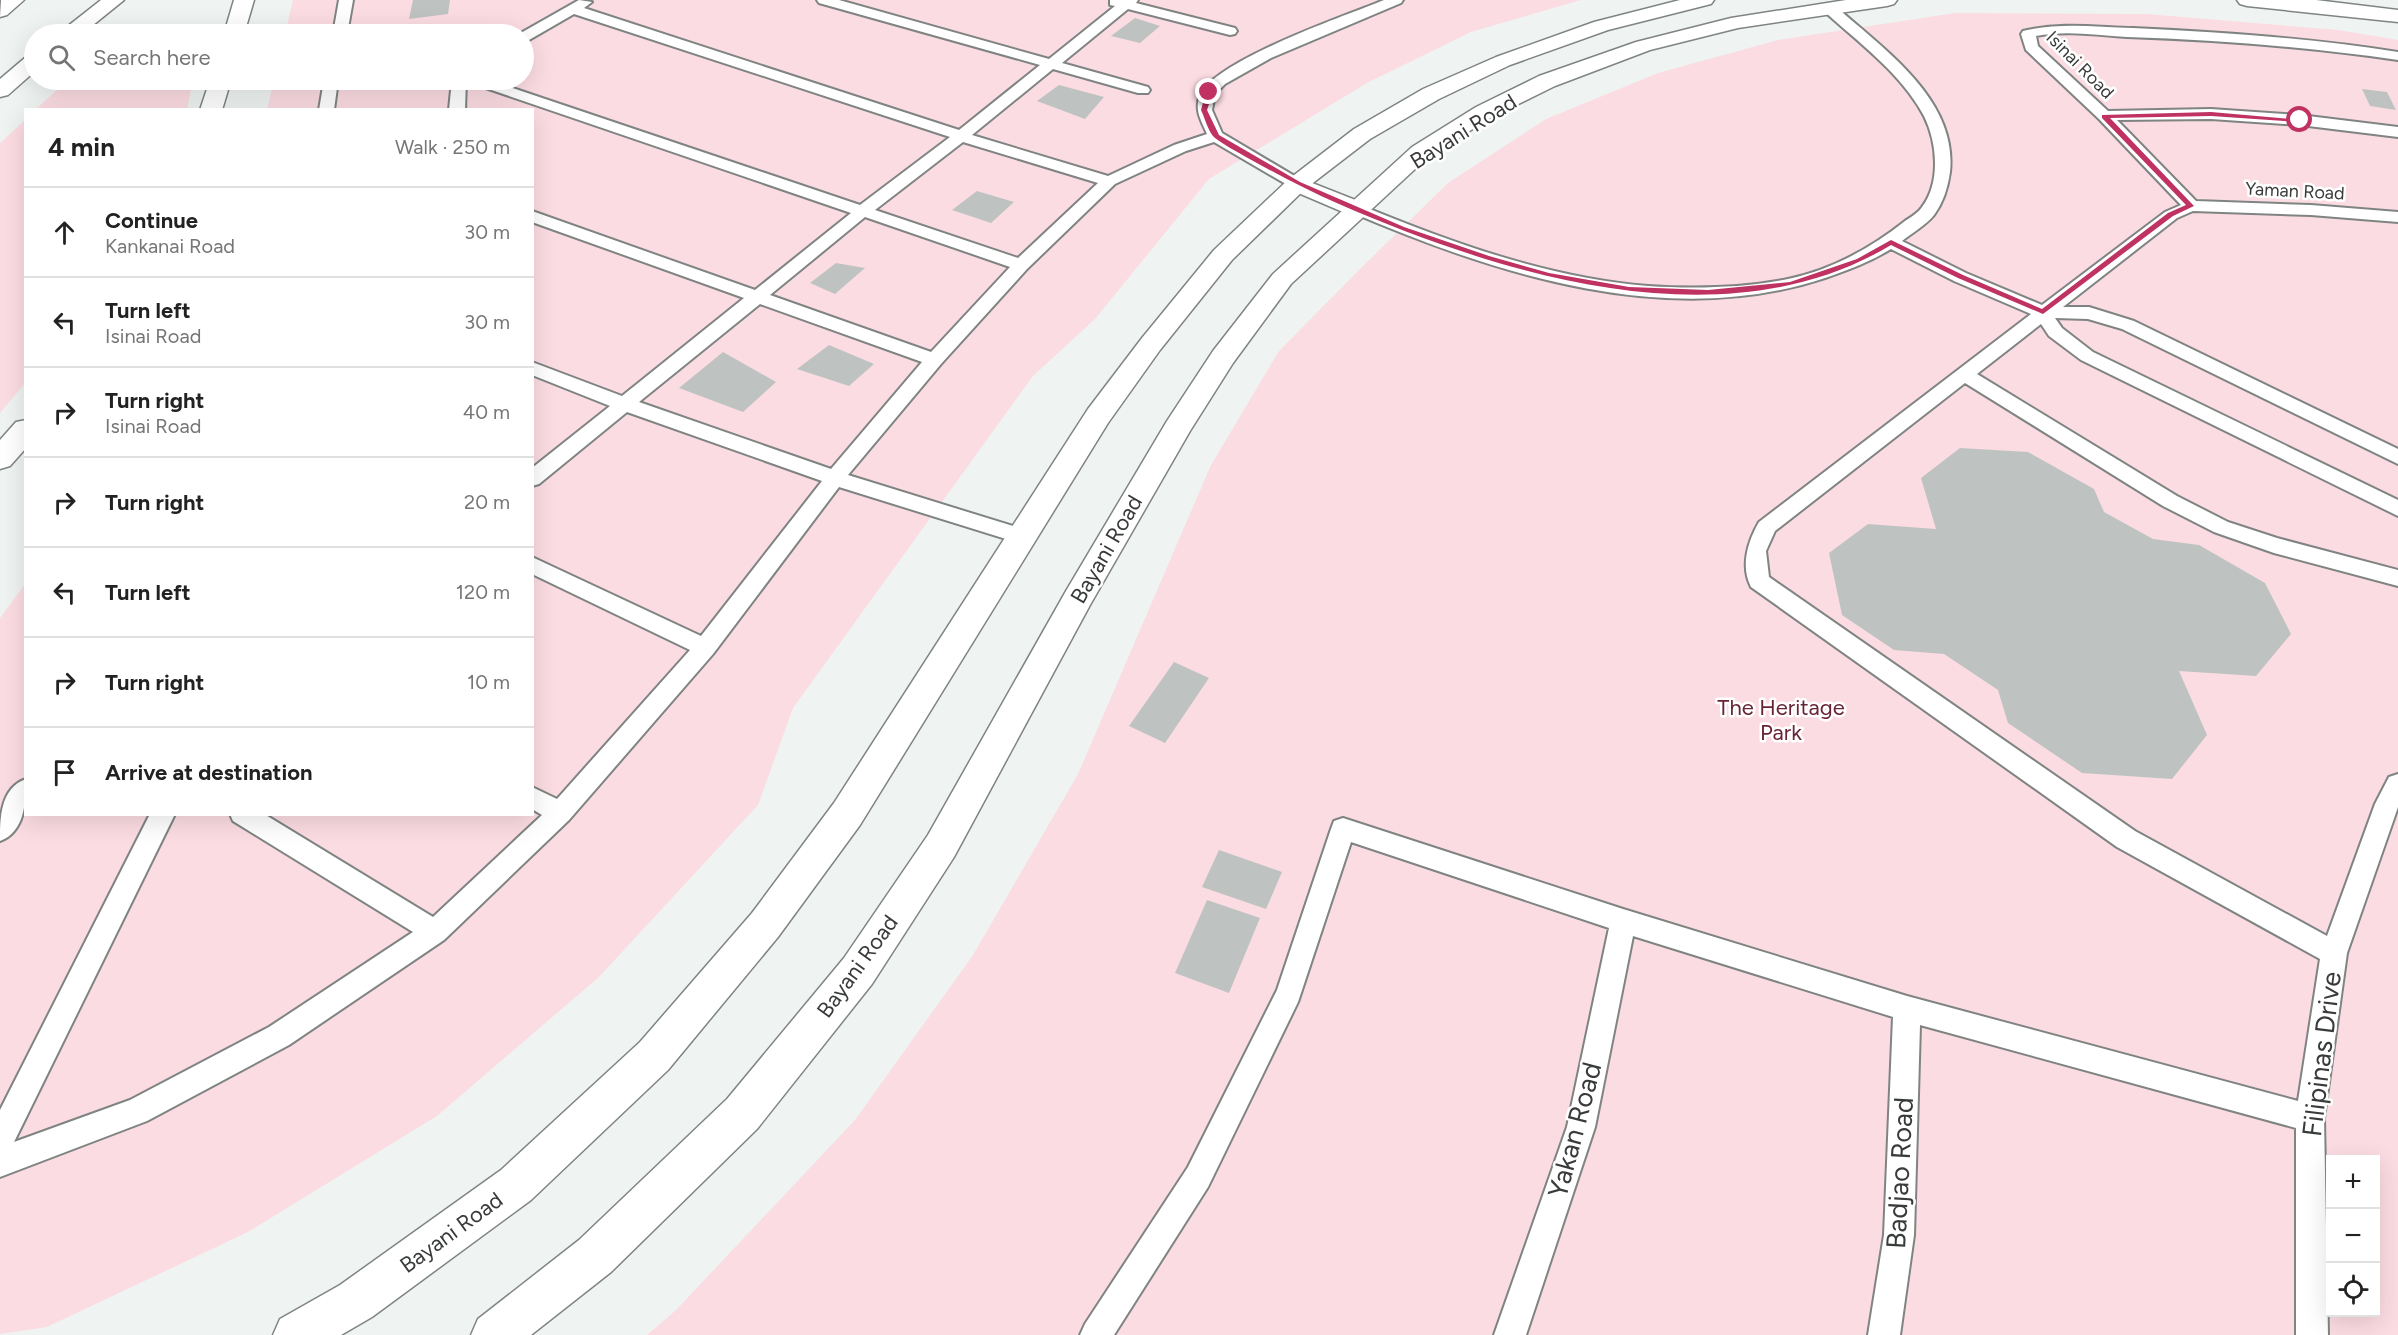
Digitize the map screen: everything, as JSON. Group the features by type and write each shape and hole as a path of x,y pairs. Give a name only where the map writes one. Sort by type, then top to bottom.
{"main road":[{"path":"83,24 114,0"},
{"path":"237,24 244,0"},
{"name":"Bayani Road","path":"296,1335 356,1301 516,1185 654,1056 765,925 847,814 1098,416 1151,344 1223,255 1297,184 1362,134 1431,94 1503,61 1601,26 1704,0"},
{"name":"Bayani Road","path":"494,1335 595,1256 742,1114 858,971 941,846 1077,598 1177,428 1223,357 1282,279 1420,152 1484,112 1547,81 1643,46 1738,22 1825,4 1887,0"},
{"path":"2247,0 2398,16"},
{"path":"0,90 24,70"},
{"path":"212,108 217,90"},
{"path":"1297,184 1359,210"},
{"path":"0,459 24,431"}],"lane":[{"path":"342,24 346,0"},
{"path":"534,31 589,0"},
{"path":"824,0 1143,90"},
{"path":"1108,0 1128,2 1230,31"},
{"path":"1297,184 1216,136 1204,110 1209,92 1227,75 1306,36 1396,0"},
{"path":"534,477 864,210 961,136 1128,2"},
{"path":"1359,210 1402,229 1487,258 1548,275 1629,290 1708,292 1791,284 1860,261 1891,242 1928,210 1943,176 1940,138 1925,104 1896,69 1825,4"},
{"path":"572,9 961,136 1109,181"},
{"name":"Isinai Road","path":"2191,206 2104,116 2031,47 2028,34 2044,29 2259,40 2398,56"},
{"path":"326,108 330,90"},
{"path":"457,108 458,90"},
{"path":"506,90 1021,265"},
{"path":"2104,116 2223,115 2300,120 2398,132"},
{"path":"0,1162 138,1111 279,1036 435,932 560,813 705,648 834,479 934,360 1021,265 1109,181 1180,148 1216,136"},
{"path":"2191,206 2170,215 1766,527 1756,552 1759,581 2126,839 2334,953"},
{"name":"Yaman Road","path":"2191,206 2311,210 2398,217"},
{"path":"534,217 934,360"},
{"path":"1891,242 1960,277 2043,312 2089,313 2128,325 2398,457"},
{"path":"2043,312 2055,332 2087,356 2398,509"},
{"path":"534,369 622,405 834,479 1022,536"},
{"path":"1963,374 2089,453 2170,501 2221,527 2274,545 2398,578"},
{"path":"534,566 705,648"},
{"name":"Filipinas Drive","path":"2312,1335 2310,1118 2334,953 2387,804 2398,784"},
{"path":"0,830 24,792"},
{"path":"534,798 560,813"},
{"path":"0,1140 162,816"},
{"path":"245,816 435,932"},
{"path":"1096,1335 1198,1177 1284,1003 1343,829 1623,921 1907,1009 2310,1118"},
{"name":"Yakan Road","path":"1509,1335 1581,1127 1623,921"},
{"name":"Badjao Road","path":"1884,1335 1899,1235 1907,1009"}],"green space":[{"path":"293,0 1581,0 1471,32 1367,83 1209,179 1095,319 1033,376 793,708 758,805 599,977 437,1116 248,1232 47,1327 0,1334 0,618 24,585 24,816 534,816 534,108 267,108 272,90 534,90 534,24 287,24"},
{"name":"The Heritage Park","path":"1955,13 2147,14 2338,30 2398,40 2398,1335 647,1335 676,1310 855,1120 973,955 1078,774 1211,465 1279,351 1448,183 1546,119 1658,73 1778,40"},
{"path":"57,90 191,90 187,108 37,108"},
{"path":"24,121 24,384 0,413 0,143"}],"building":[{"path":"413,0 450,0 448,14 409,19"},
{"path":"1135,18 1160,26 1140,43 1111,36"},
{"path":"1059,85 1104,97 1085,119 1037,101"},
{"path":"2362,89 2387,92 2396,110 2370,106"},
{"path":"977,191 1014,202 991,223 952,210"},
{"path":"836,263 865,268 835,294 810,283"},
{"path":"829,345 874,364 849,386 797,369"},
{"path":"723,352 776,382 743,412 679,388"},
{"path":"1960,448 2028,452 2094,489 2104,512 2153,539 2199,545 2265,583 2291,634 2256,676 2179,671 2207,735 2172,779 2082,773 2008,723 1998,690 1944,654 1894,650 1842,615 1829,553 1868,524 1936,529 1921,478"},
{"path":"1174,662 1209,678 1165,743 1129,726"},
{"path":"1219,850 1282,872 1266,909 1202,887"},
{"path":"1207,900 1260,918 1229,993 1175,973"}],"route":[{"path":"1209,92 1204,110 1216,136 1297,184 1402,229 1487,258 1548,275 1629,290 1708,292 1791,284 1860,261 1891,242 1960,277 2043,312 2170,215 2191,206 2104,116 2211,114 2300,120"}]}
